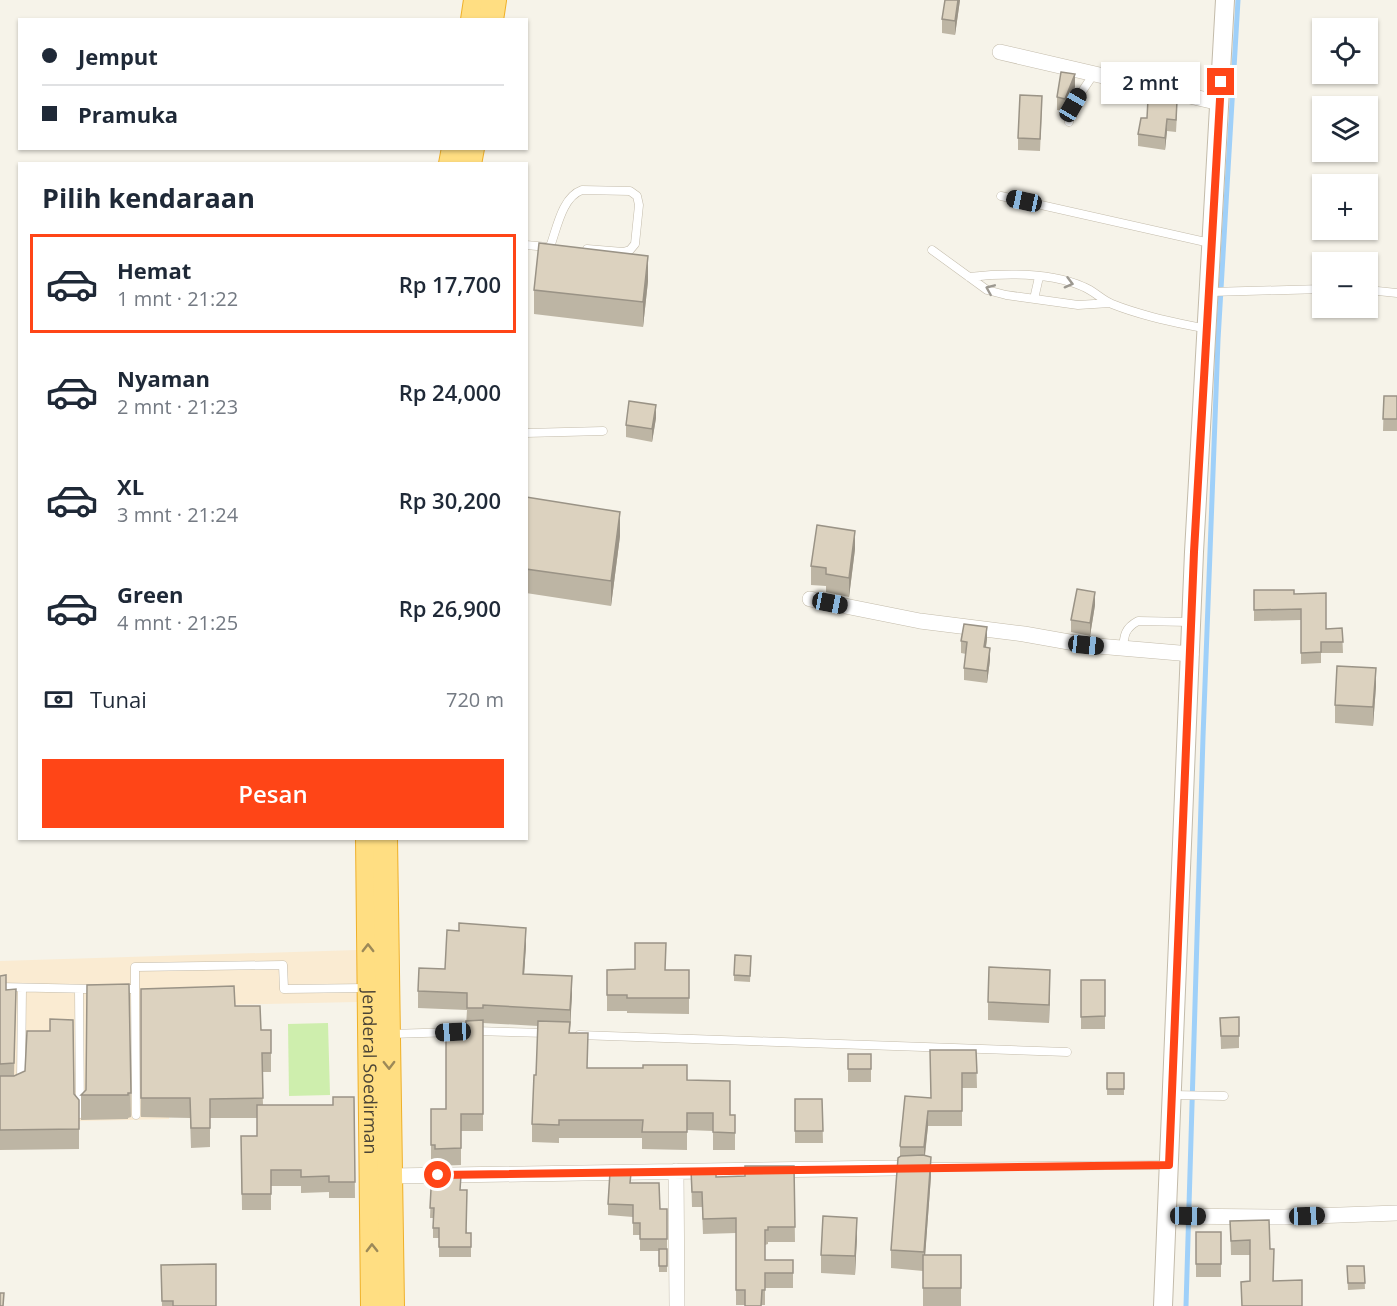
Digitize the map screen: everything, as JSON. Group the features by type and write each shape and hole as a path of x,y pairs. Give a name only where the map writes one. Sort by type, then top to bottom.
{"highway":[{"path":"473,18 476,0"},
{"path":"491,18 494,0"},
{"name":"Jenderal Soedirman","path":"368,840 373,1306"},
{"name":"Jenderal Soedirman","path":"385,840 392,1306"}],"street":[{"path":"1163,1306 1171,1216 1169,1165 1179,1095 1192,622 1225,0"},
{"path":"1000,52 1220,103"},
{"path":"810,599 920,621 1123,649 1191,654"},
{"path":"391,1176 899,1168"},
{"path":"676,1171 677,1306"},
{"path":"1171,1216 1284,1217 1397,1213"}],"lane":[{"path":"1069,122 1073,105 1093,75"},
{"path":"550,247 565,205 575,193 582,190 630,191 637,196 639,205 635,244 630,250 623,252 581,249"},
{"path":"1001,196 1211,243"},
{"path":"528,245 561,248"},
{"path":"932,250 987,290 1078,304 1110,303"},
{"path":"969,278 996,274 1070,282 1087,288 1110,303 1153,318 1206,329"},
{"path":"1034,299 1039,277"},
{"path":"1208,292 1312,289"},
{"path":"1378,291 1397,293"},
{"path":"528,433 603,431"},
{"path":"1123,649 1124,634 1130,625 1138,621 1192,622"},
{"path":"136,1115 135,967 283,965 284,989 368,988"},
{"path":"0,987 101,989"},
{"path":"14,1090 20,1087 21,1080 22,988"},
{"path":"79,989 80,1114"},
{"path":"113,989 135,989"},
{"path":"389,1034 470,1031 560,1034"},
{"path":"572,1034 1067,1052"},
{"path":"1179,1095 1224,1096"},
{"path":"914,1167 1169,1165"}],"shaded area":[{"path":"357,950 357,1002 168,1006 169,1119 0,1123 0,961"}],"green space":[{"path":"328,1023 330,1095 289,1096 288,1024"}],"building":[{"path":"945,0 958,0 955,21 942,19"},
{"path":"1061,72 1075,74 1065,99 1057,97"},
{"path":"1020,95 1042,96 1040,139 1018,138"},
{"path":"1148,99 1177,101 1176,120 1167,119 1165,138 1138,134 1141,118 1147,118"},
{"path":"539,243 648,256 643,302 534,290"},
{"path":"1384,396 1397,396 1397,419 1383,419"},
{"path":"629,401 656,405 652,429 626,425"},
{"path":"528,497 620,512 611,581 528,569"},
{"path":"817,525 855,531 849,578 826,574 826,568 811,566"},
{"path":"1077,589 1095,592 1090,623 1071,620"},
{"path":"1254,590 1294,590 1294,594 1326,593 1326,629 1342,628 1343,642 1321,642 1321,652 1301,653 1301,609 1254,610"},
{"path":"964,624 987,627 984,647 990,648 987,671 964,668 967,642 961,641"},
{"path":"1337,666 1376,668 1373,707 1335,705"},
{"path":"459,923 526,928 523,974 572,976 570,1010 483,1005 483,1008 467,1008 467,993 418,991 419,968 445,969 447,930 459,931"},
{"path":"635,943 666,943 665,970 689,970 689,998 627,998 627,995 607,995 607,970 635,969"},
{"path":"735,955 751,956 750,976 734,975"},
{"path":"989,967 1050,970 1049,1005 988,1002"},
{"path":"6,975 6,990 16,989 14,1063 0,1064 0,976"},
{"path":"1081,980 1105,980 1105,1016 1081,1017"},
{"path":"129,984 131,1093 128,1095 81,1095 86,1090 87,985"},
{"path":"234,986 235,1006 260,1006 261,1030 271,1030 271,1053 262,1053 263,1098 210,1099 210,1128 191,1128 190,1098 141,1098 141,989"},
{"path":"1239,1017 1239,1036 1221,1036 1220,1018"},
{"path":"50,1019 73,1020 74,1094 79,1100 79,1129 0,1130 0,1076 14,1076 25,1071 27,1031 50,1031"},
{"path":"483,1020 483,1114 461,1114 461,1148 435,1149 435,1145 431,1145 431,1109 446,1109 446,1027 466,1027 466,1021"},
{"path":"538,1021 570,1022 569,1033 588,1033 587,1068 687,1065 687,1080 730,1081 730,1115 735,1115 735,1133 713,1132 713,1113 687,1113 687,1132 642,1132 643,1120 559,1120 559,1125 532,1124"},
{"path":"930,1050 976,1050 977,1073 962,1073 962,1111 928,1111 924,1147 901,1147 905,1096 931,1098"},
{"path":"848,1054 871,1054 871,1069 848,1069"},
{"path":"1107,1073 1124,1073 1124,1089 1107,1089"},
{"path":"333,1097 354,1097 355,1182 329,1182 329,1176 301,1177 301,1170 271,1170 271,1194 242,1194 241,1136 257,1136 257,1105 333,1105"},
{"path":"795,1099 822,1099 823,1131 795,1131"},
{"path":"923,1155 931,1157 924,1252 891,1250 898,1158"},
{"path":"745,1166 794,1166 795,1227 768,1227 768,1230 765,1230 765,1260 793,1260 793,1273 765,1273 765,1290 762,1290 761,1306 745,1306 745,1290 736,1290 736,1218 703,1219 702,1192 692,1192 691,1170 716,1170 716,1177 745,1176"},
{"path":"610,1172 631,1173 630,1183 659,1183 660,1209 667,1209 667,1239 640,1239 640,1223 633,1223 633,1205 608,1204"},
{"path":"434,1175 461,1175 460,1190 467,1190 466,1233 471,1233 471,1247 439,1247 439,1228 433,1228 434,1208 430,1208"},
{"path":"823,1216 857,1218 855,1256 821,1255"},
{"path":"1269,1220 1270,1249 1274,1249 1273,1281 1302,1280 1302,1306 1242,1306 1241,1282 1250,1281 1250,1240 1231,1241 1230,1221"},
{"path":"1196,1232 1221,1232 1221,1264 1196,1264"},
{"path":"659,1249 667,1249 667,1266 659,1266"},
{"path":"923,1255 961,1255 961,1288 923,1288"},
{"path":"216,1264 216,1306 173,1306 173,1301 162,1301 161,1265"},
{"path":"1347,1266 1364,1266 1365,1283 1348,1283"},
{"path":"0,1293 4,1293 3,1306 0,1306"}],"waterway":[{"path":"1186,1306 1203,737 1218,340 1238,0"}],"route":[{"path":"438,1175 1169,1165 1194,552 1221,82"}]}
